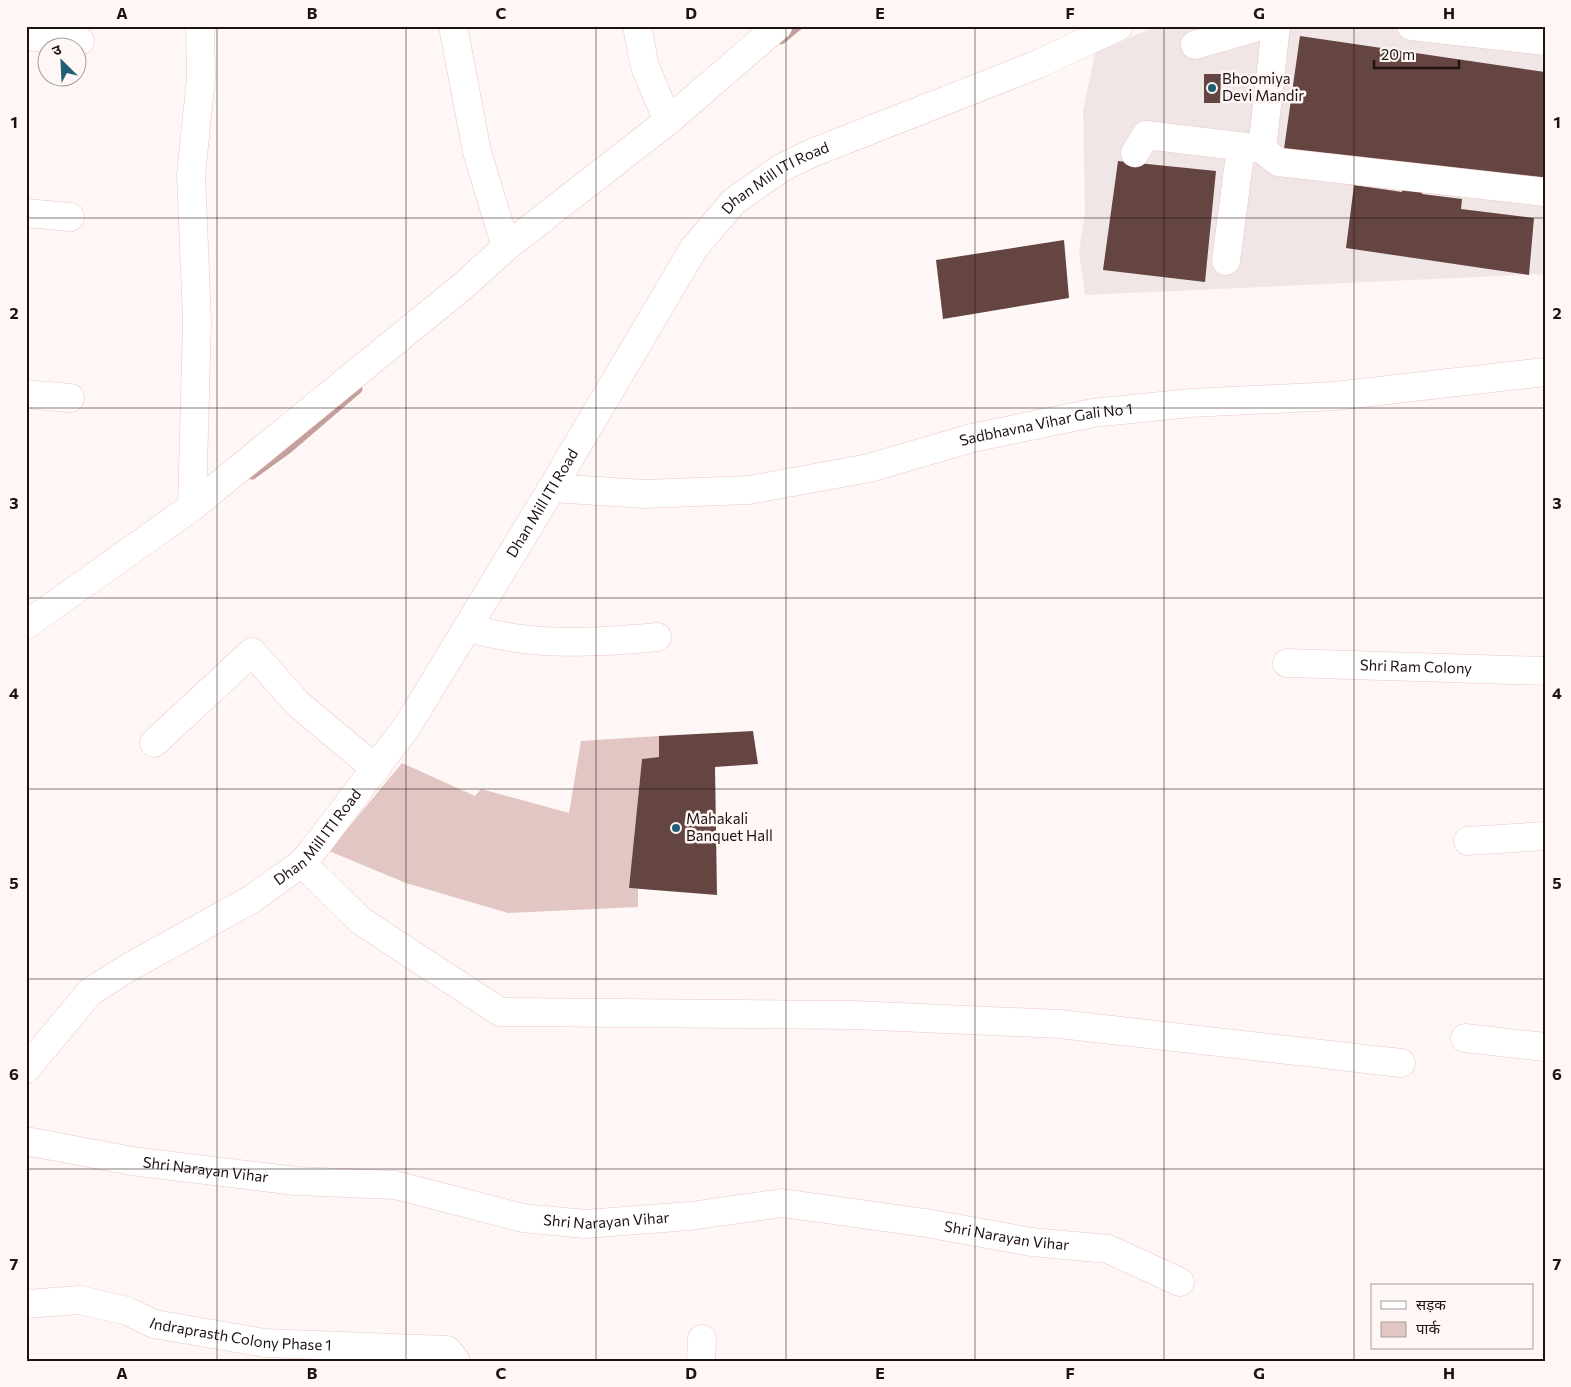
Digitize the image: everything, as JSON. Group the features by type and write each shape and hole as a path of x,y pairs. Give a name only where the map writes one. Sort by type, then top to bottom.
{"street":[{"path":"192,507 196,320 191,175 200,78 200,26"},
{"path":"453,26 477,152 506,247"},
{"path":"637,26 645,67 668,121"},
{"path":"26,625 192,507 463,286 506,247 668,121 778,26"},
{"name":"Dhan Mill ITI Road","path":"26,1069 90,992 126,969 252,899 302,862 376,769 408,724 552,488 694,248 734,201 783,167 812,153 1036,65 1120,26"},
{"path":"1195,45 1262,26"},
{"path":"1226,261 1276,26"},
{"path":"1411,26 1545,41"},
{"path":"26,36 48,38"},
{"path":"1135,153 1146,135 1251,148 1278,162 1545,192"},
{"path":"26,212 70,217"},
{"name":"Sadbhavna Vihar Gali No 1","path":"552,488 645,494 749,490 869,468 972,438 1093,413 1191,403 1335,396 1545,372"},
{"path":"26,394 70,398"},
{"path":"467,627 499,637 554,642 614,641 657,637"},
{"path":"154,743 252,652 298,704 376,769"},
{"name":"Shri Ram Colony","path":"1287,663 1545,671"},
{"path":"1468,841 1545,836"},
{"path":"302,862 361,921 500,1012 853,1015 1060,1024 1401,1064"},
{"path":"1465,1038 1545,1047"},
{"name":"Shri Narayan Vihar","path":"26,1141 132,1161 286,1180 395,1185 523,1218 585,1224 690,1216 782,1203 926,1223 1032,1242 1108,1249 1180,1282"},
{"name":"Indraprasth Colony Phase 1","path":"26,1304 80,1300 127,1310 154,1324 265,1343 446,1350 456,1361"}],"shaded area":[{"path":"1157,26 1545,26 1545,274 1085,295 1079,252 1085,212 1083,110 1095,53"}],"green space":[{"path":"659,736 659,757 642,759 629,888 638,889 638,907 508,913 406,883 329,851 402,763 475,796 481,789 569,813 581,741"}],"building":[{"path":"1300,36 1545,72 1545,168 1542,195 1424,167 1422,194 1462,199 1461,209 1534,218 1529,275 1346,248 1354,185 1402,192 1404,165 1284,149"},
{"name":"Bhoomiya Devi Mandir","path":"1204,74 1221,74 1220,103 1204,103"},
{"path":"1118,161 1216,171 1205,282 1103,270"},
{"path":"1064,240 1069,298 943,319 936,260"},
{"name":"Mahakali Banquet Hall","path":"753,731 758,764 715,767 717,895 629,888 642,759 659,757 659,736"}],"waterway":[{"path":"781,40 798,26"},
{"path":"252,475 288,449 358,389"}],"place":[{"name":"Bhoomiya Devi Mandir","path":"1212,88"},
{"name":"Mahakali Banquet Hall","path":"676,828"}]}
